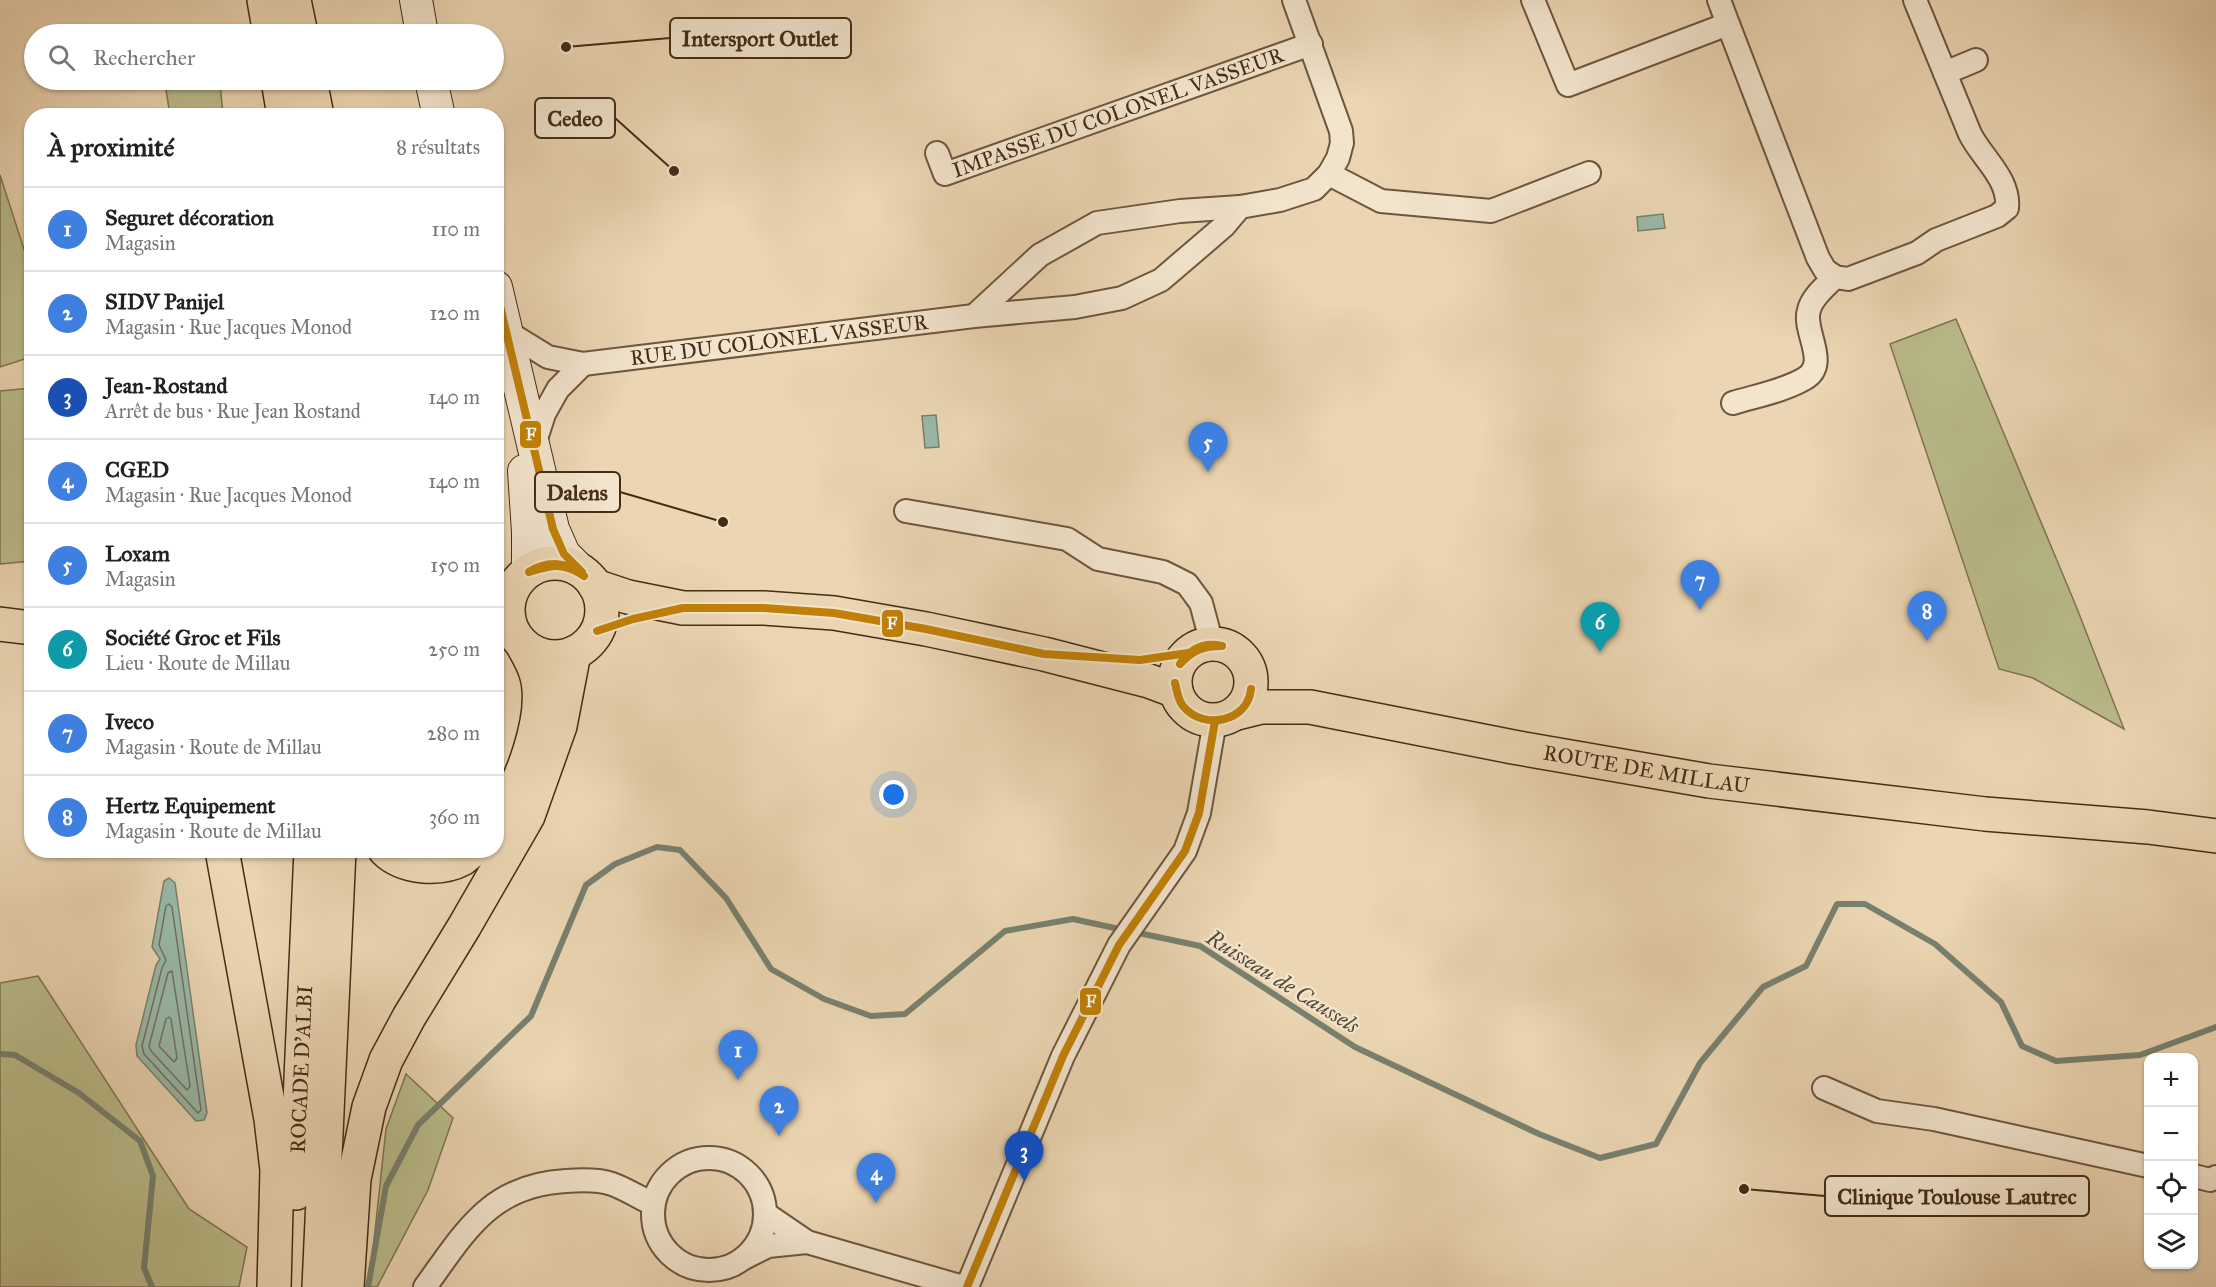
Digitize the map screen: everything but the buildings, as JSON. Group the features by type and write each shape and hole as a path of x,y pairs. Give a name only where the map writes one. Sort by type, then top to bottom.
{"main road":[{"path":"416,0 420,24"},
{"path":"431,0 435,24"},
{"path":"270,15 285,24"},
{"path":"262,90 265,108"},
{"path":"280,90 283,108"},
{"path":"312,90 315,108"},
{"path":"433,90 437,108"},
{"path":"448,90 451,108"},
{"path":"504,341 534,446 553,530 564,554 589,579 601,600 601,616 597,631 583,647 574,653 552,657 541,655 511,636"},
{"path":"504,345 524,472 528,572"},
{"path":"504,599 528,572 549,564 561,564 628,597 682,608 765,608 834,614 926,629 1044,654 1149,681 1176,691"},
{"path":"504,602 508,611 511,636 536,673 540,702 538,725 517,783 504,807"},
{"path":"597,631 633,619 682,608"},
{"path":"0,613 24,613"},
{"path":"0,624 24,627"},
{"path":"1044,654 1140,660 1200,649 1225,646 1238,652 1247,663 1252,676 1251,690 1246,703 1226,717 1199,718 1181,703 1176,691 1177,671 1200,649"},
{"path":"504,857 528,816 560,726 574,653"},
{"name":"ROUTE DE MILLAU","path":"1247,663 1276,690 1310,707"},
{"name":"ROUTE DE MILLAU","path":"1226,717 1261,707 1310,707 1513,747 1709,781 1985,814 2148,827 2216,836"},
{"name":"ROUTE DE MILLAU","path":"1985,814 2111,838 2216,851"},
{"path":"223,858 271,1119 277,1170 274,1287"},
{"name":"ROCADE D'ALBI","path":"288,1287 296,1199 310,858"},
{"name":"ROCADE D'ALBI","path":"319,1287 339,858"},
{"path":"399,858 408,863 435,867 463,858"},
{"path":"347,1287 354,1179 369,1107 386,1060 504,858"}],"street":[{"path":"974,316 1040,255 1097,223 1180,211 1240,207 1280,200 1314,189 1329,174 1338,158 1342,143 1341,131 1294,0"},
{"path":"1533,0 1568,85 1728,24"},
{"path":"1719,0 1818,258 1825,270 1835,277 1848,279 1917,253 1936,240 1997,216 2007,208 2002,186 1995,170 1970,134 1916,0"},
{"name":"IMPASSE DU COLONEL VASSEUR","path":"937,153 945,174 1311,44"},
{"path":"1945,73 1976,60"},
{"path":"1329,174 1381,201 1491,211 1589,173"},
{"name":"RUE DU COLONEL VASSEUR","path":"504,338 548,357 583,364 974,316 1075,307 1122,298 1161,280 1224,226 1240,207"},
{"path":"1733,403 1786,386 1806,378 1811,373 1815,368 1816,355 1808,320 1809,308 1835,277"},
{"path":"534,446 544,414 558,389 583,364"},
{"path":"906,511 1067,540 1098,559 1163,572 1187,584 1201,603 1200,649"},
{"path":"766,1214 807,1242 965,1287 1062,1056 1119,945 1185,851 1191,838 1226,717"},
{"path":"1824,1088 1877,1111 1934,1119 2144,1165"},
{"path":"746,1257 763,1233 766,1214 761,1192 749,1174 731,1162 710,1158 689,1161 671,1172 659,1187 652,1215 657,1237 670,1254 684,1265 705,1271 716,1270 737,1263 768,1246 807,1242"},
{"path":"2198,1177 2211,1180 2216,1177"},
{"path":"424,1287 470,1225 510,1193 548,1182 583,1180 610,1183 653,1204"}],"green space":[{"path":"166,90 221,90 222,108 169,108"},
{"path":"0,175 24,249 24,359 0,367"},
{"path":"1956,319 2076,606 2124,729 2033,678 1999,669 1890,344"},
{"path":"24,389 24,562 0,564 0,391"},
{"path":"38,976 189,1209 247,1247 239,1287 0,1287 0,983"},
{"path":"406,1074 453,1118 428,1190 377,1287 369,1287 386,1129"}],"water":[{"path":"1663,214 1665,228 1638,231 1637,217"},
{"path":"936,415 939,447 925,448 922,416"},
{"path":"169,878 175,883 207,1113 204,1120 196,1121 137,1056 136,1045 156,965 160,959 152,947 164,881"}],"waterway":[{"name":"Ruisseau de Caussels","path":"368,1287 386,1186 418,1125 531,1016 586,885 615,864 657,847 680,850 726,898 771,969 824,999 871,1016 905,1014 1005,931 1073,919 1124,930"},
{"name":"Ruisseau de Caussels","path":"1134,932 1200,946 1355,1047 1539,1134 1600,1158 1656,1144 1700,1063 1763,987 1806,966 1837,904 1865,904 1935,944 2001,1002 2022,1046 2056,1061 2140,1055 2216,1027"},
{"name":"Ruisseau de Caussels","path":"0,1054 15,1055 79,1093 140,1141 153,1176 144,1268 152,1287"}],"transit line":[{"name":"F","path":"504,323 553,529 564,554 582,572"},
{"name":"F","path":"529,572 543,566 558,564 565,565 584,576"},
{"name":"F","path":"529,572 557,566 570,568 584,576"},
{"name":"F","path":"597,631 633,619 683,608 764,608 834,613 926,629 1044,654 1140,660 1188,653"},
{"name":"F","path":"1180,664 1188,654 1198,648 1209,645 1222,646"},
{"name":"F","path":"1180,664 1189,655 1199,650 1222,646"},
{"name":"F","path":"1175,683 1183,706 1202,719 1213,720 1223,719 1242,709 1251,689"},
{"name":"F","path":"967,1287 1063,1056 1119,945 1185,851 1199,813 1215,721"}],"place":[{"name":"Intersport Outlet","path":"566,47"},
{"name":"Cedeo","path":"674,171"},
{"name":"Loxam","path":"1208,472"},
{"name":"Dalens","path":"723,522"},
{"name":"Iveco","path":"1700,610"},
{"name":"Hertz Equipement","path":"1927,641"},
{"name":"Société Groc et Fils","path":"1600,652"},
{"name":"Seguret décoration","path":"738,1080"},
{"name":"SIDV Panijel","path":"779,1136"},
{"name":"Jean-Rostand","path":"1024,1181"},
{"name":"Clinique Toulouse Lautrec","path":"1744,1189"},
{"name":"CGED","path":"876,1203"}]}
